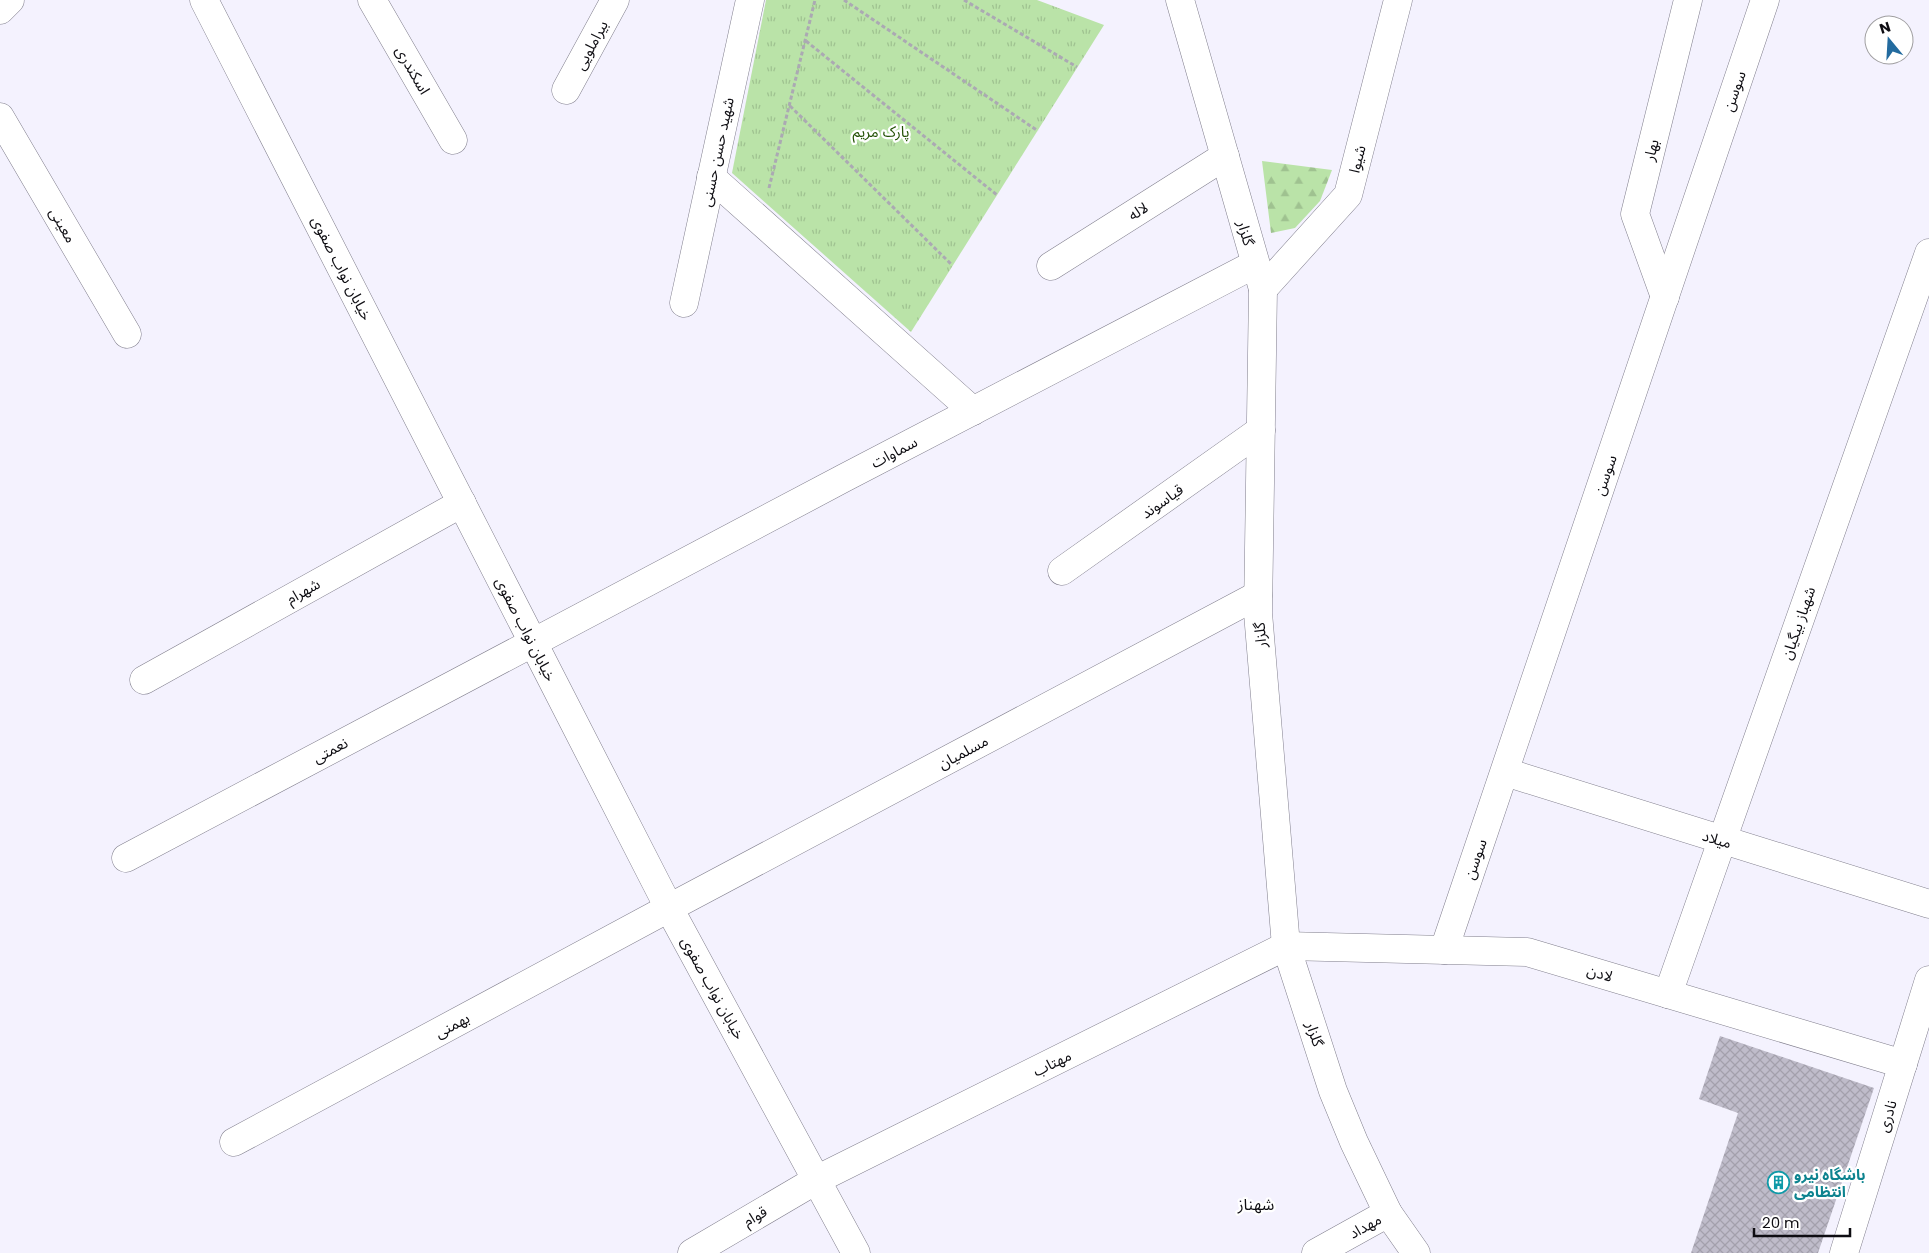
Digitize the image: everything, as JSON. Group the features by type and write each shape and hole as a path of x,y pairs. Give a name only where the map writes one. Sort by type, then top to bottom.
{"street":[{"path":"0,10 10,0"},
{"name":"خیابان نواب صفوی","path":"204,0 669,908 818,1179 856,1253"},
{"name":"اسکندری","path":"372,0 453,140"},
{"name":"بیراملویی","path":"566,90 615,0"},
{"name":"شهید حسن حسنی","path":"684,303 750,0"},
{"name":"گلزار","path":"1180,0 1263,289 1258,613 1286,946 1333,1091 1354,1142 1388,1213 1416,1253"},
{"name":"شیوا","path":"1263,289 1348,195 1398,0"},
{"name":"بهار","path":"1665,297 1635,214 1688,0"},
{"name":"سوسن","path":"1444,950 1764,0"},
{"name":"معینی","path":"0,117 127,334"},
{"name":"لاله","path":"1051,266 1225,156"},
{"path":"712,177 973,411"},
{"name":"شهباز بیگیان","path":"1668,994 1929,253"},
{"name":"سماوات","path":"533,642 1255,264"},
{"name":"قیاسوند","path":"1062,571 1261,430"},
{"name":"شهرام","path":"144,680 462,503"},
{"name":"مسلمیان","path":"669,908 1258,595"},
{"name":"نعمتی","path":"126,858 533,642"},
{"name":"میلاد","path":"1505,772 1929,904"},
{"name":"بهمنی","path":"234,1142 669,908"},
{"name":"لادن","path":"1286,946 1527,952 1903,1064"},
{"name":"مهتاب","path":"818,1179 1286,946"},
{"name":"نادری","path":"1844,1253 1929,980"},
{"name":"قوام","path":"692,1253 818,1179"},
{"name":"مهداد","path":"1316,1253 1388,1213"}],"path":[{"path":"760,220 766,203 816,0"},
{"path":"844,0 1038,131"},
{"path":"964,0 1077,67"},
{"path":"806,41 997,195"},
{"path":"790,106 952,266"}],"green space":[{"name":"پارک مریم","path":"766,0 1037,0 1104,25 911,332 732,173"},
{"path":"1262,161 1332,170 1320,201 1295,228 1271,233"}],"building":[{"name":"باشگاه نیرو انتظامی","path":"1720,1036 1874,1088 1818,1253 1691,1253 1738,1113 1699,1099"}],"place":[{"name":"باشگاه نیرو انتظامی","path":"1778,1183"}],"district":[{"name":"شهناز","path":"1256,1204"}]}
